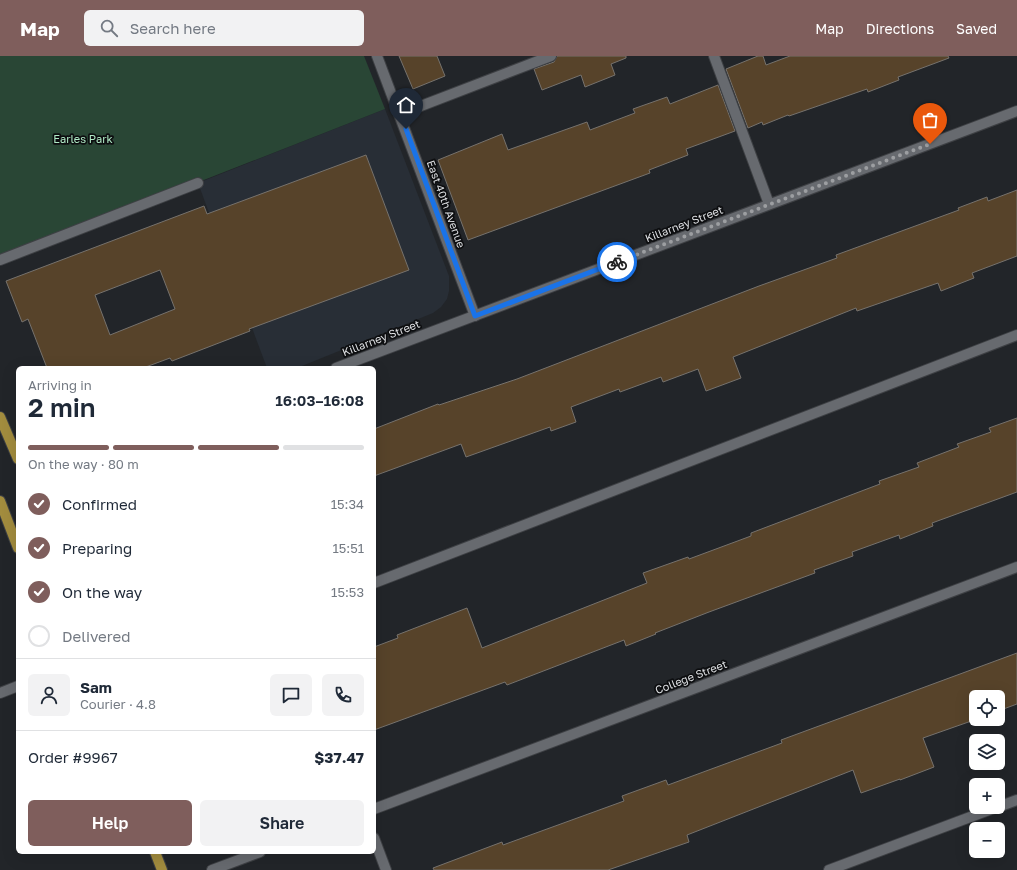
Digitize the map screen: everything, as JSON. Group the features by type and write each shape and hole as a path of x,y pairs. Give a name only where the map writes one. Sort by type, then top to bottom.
{"main road":[{"path":"0,417 16,454"},
{"path":"0,501 16,543"},
{"path":"156,854 162,870"}],"street":[{"name":"East 40th Avenue","path":"377,56 475,316"},
{"path":"400,114 551,56"},
{"path":"714,56 769,204"},
{"name":"Killarney Street","path":"341,366 1017,111"},
{"path":"0,260 198,184"},
{"path":"376,582 1017,335"},
{"name":"College Street","path":"376,808 1017,567"},
{"path":"0,693 16,687"},
{"path":"1005,804 1017,800"},
{"path":"829,870 979,814"},
{"path":"376,843 386,870"},
{"path":"212,870 255,854"}],"shaded area":[{"path":"385,109 449,276 449,291 447,299 441,307 433,313 302,366 266,366 198,183"}],"green space":[{"name":"Earles Park","path":"0,56 364,56 385,109 0,260"}],"building":[{"path":"399,56 437,56 445,76 413,89"},
{"path":"557,56 626,56 626,58 611,64 615,75 585,87 581,75 542,90 534,69 554,62"},
{"path":"758,56 763,56 766,65 790,56 948,56 949,58 898,77 899,80 868,92 867,89 789,116 788,115 763,125 762,122 748,128 726,69"},
{"path":"718,85 735,131 686,149 688,155 649,170 650,173 468,240 438,160 502,134 508,150 587,122 590,130 635,113 633,109 667,97 670,104"},
{"path":"366,155 409,270 249,329 250,331 172,361 170,358 148,366 46,366 28,319 22,322 6,281 204,206 207,214","holes":["160,270 175,309 110,335 95,295"]},
{"path":"1017,190 1017,256 972,273 974,278 941,291 938,283 857,311 856,308 733,357 741,378 706,391 698,369 663,382 661,377 620,392 619,389 571,407 576,422 551,431 550,427 466,457 461,444 376,475 376,428 438,404 439,405 517,379 759,286 837,258 836,255 959,210 958,208 987,197 988,201"},
{"path":"1017,418 1017,492 932,523 933,526 900,539 899,535 852,552 853,556 814,570 815,573 709,612 626,646 624,640 507,685 505,682 376,729 376,646 398,638 397,635 467,608 482,648 647,583 643,573 688,557 689,559 751,536 751,533 880,484 879,481 919,467 917,463 959,447 957,444 991,432 989,428"},
{"path":"1017,653 1017,704 1005,708 1005,690 969,690 969,722 923,738 934,767 900,780 861,793 853,770 687,835 689,842 608,870 434,870 433,868 502,842 503,845 624,801 622,796 666,780 668,785 782,743 781,740"}],"way so far":[{"path":"617,262 930,144"}],"route":[{"path":"406,129 475,316 617,262"}]}
